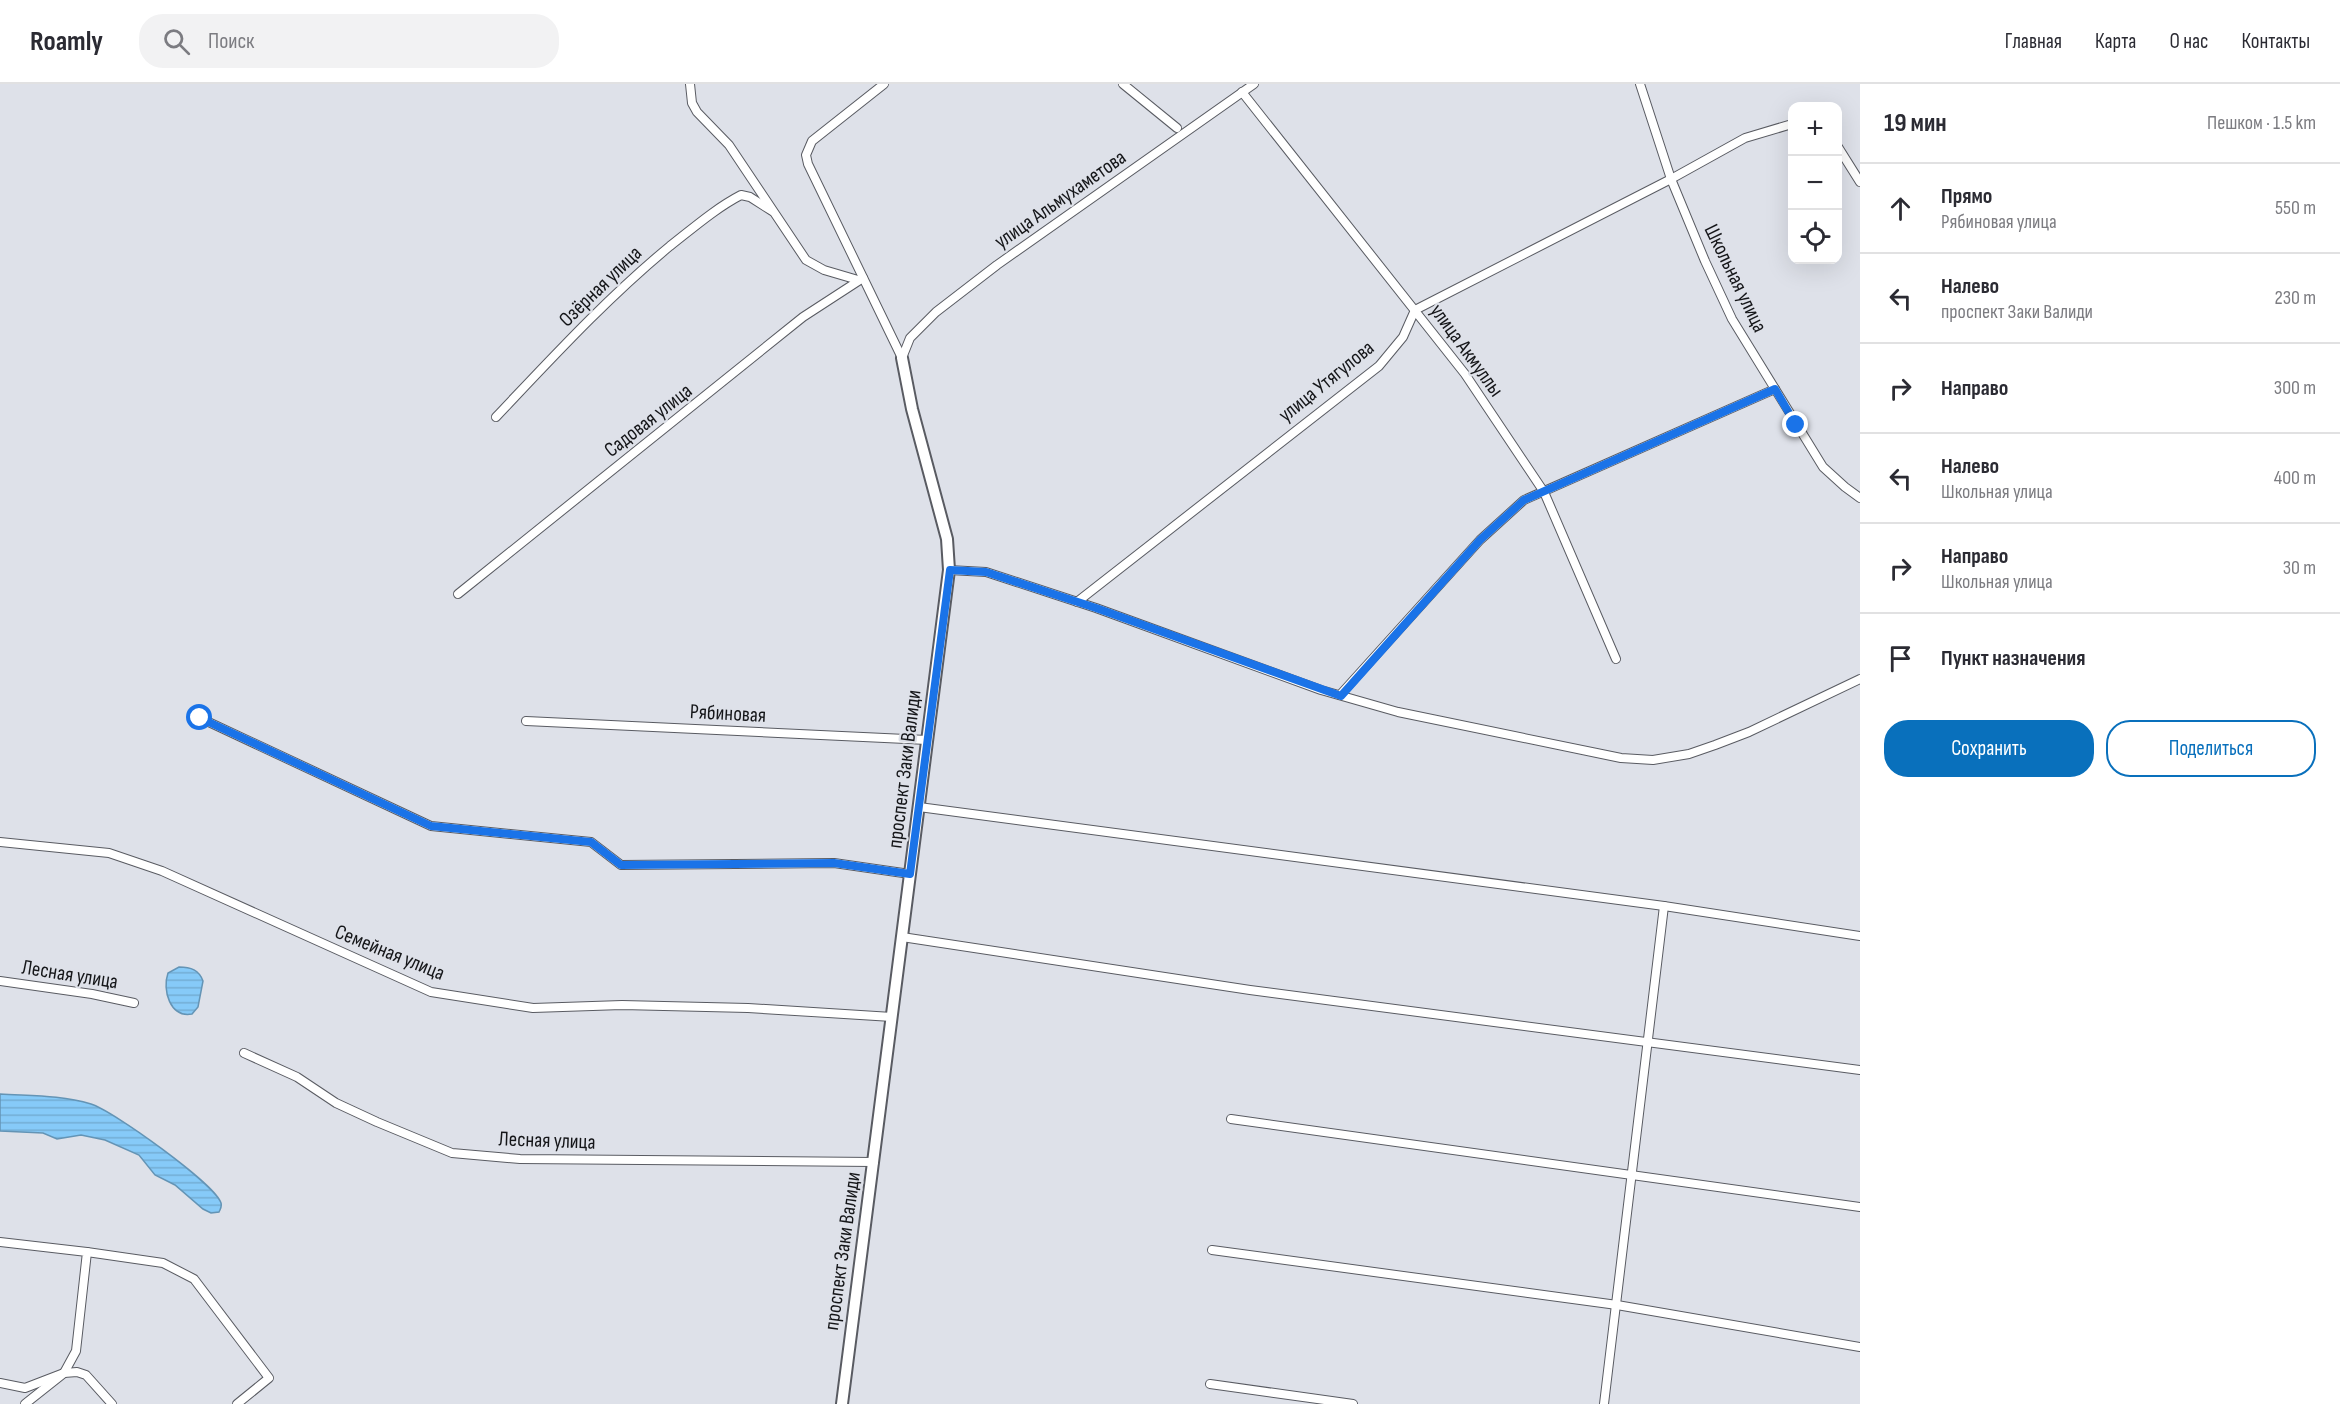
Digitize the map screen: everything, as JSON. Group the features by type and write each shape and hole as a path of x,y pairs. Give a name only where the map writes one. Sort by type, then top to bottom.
{"street":[{"path":"690,84 692,104 697,112 729,145 806,260 824,270 860,279"},
{"path":"885,84 812,141 806,155 860,279 902,358"},
{"path":"1123,84 1177,128"},
{"name":"улица Альмухаметова","path":"902,358 910,338 936,312 997,265 1254,84"},
{"name":"Школьная улица","path":"1640,84 1671,179 1732,319 1823,466 1860,498"},
{"name":"улица Акмуллы","path":"1242,92 1465,374 1544,492 1616,659"},
{"path":"1415,310 1671,179 1744,138 1788,125"},
{"path":"1842,153 1860,182"},
{"name":"Озёрная улица","path":"496,417 639,272 682,236 729,201 741,195 750,197 772,211"},
{"name":"Садовая улица","path":"458,594 803,317 860,279"},
{"name":"улица Утягулова","path":"1077,602 1379,366 1402,337 1415,310"},
{"name":"проспект Заки Валиди","path":"842,1404 950,570 947,539 912,409 902,358"},
{"path":"1341,696 1480,540 1524,500 1775,389"},
{"path":"950,570 986,572 1341,696 1398,712 1621,758 1653,760 1689,754 1741,736 1860,679"},
{"path":"200,718 431,826 591,842 621,865 834,863 910,874"},
{"name":"Рябиновая","path":"526,722 927,740"},
{"path":"919,807 1664,906 1860,936"},
{"name":"Семейная улица","path":"0,842 109,853 162,871 295,932 437,993 533,1008 621,1005 748,1008 892,1017"},
{"path":"1604,1404 1664,906"},
{"path":"902,937 1250,990 1860,1070"},
{"name":"Лесная улица","path":"0,981 92,994 134,1003"},
{"name":"Лесная улица","path":"243,1053 297,1077 336,1103 452,1153 520,1159 874,1162"},
{"path":"1231,1119 1860,1207"},
{"path":"0,1242 163,1263 194,1279 269,1378 237,1404"},
{"path":"1212,1250 1617,1305 1860,1347"},
{"path":"25,1404 64,1372 76,1351 87,1252"},
{"path":"0,1383 25,1388 64,1372 77,1372 86,1375 112,1404"},
{"path":"1210,1384 1353,1404"}],"water":[{"path":"179,967 194,970 203,981 198,1007 192,1014 178,1012 167,994 168,973"},
{"path":"0,1094 68,1099 102,1109 162,1149 201,1180 221,1203 219,1212 211,1213 203,1209 175,1185 155,1175 139,1155 105,1140 81,1135 57,1139 43,1133 0,1131"}],"route":[{"path":"200,718 431,826 591,842 621,865 719,862 834,863 910,874 950,570 986,572 1096,608 1341,696 1480,540 1524,500 1775,389 1796,425"}]}
